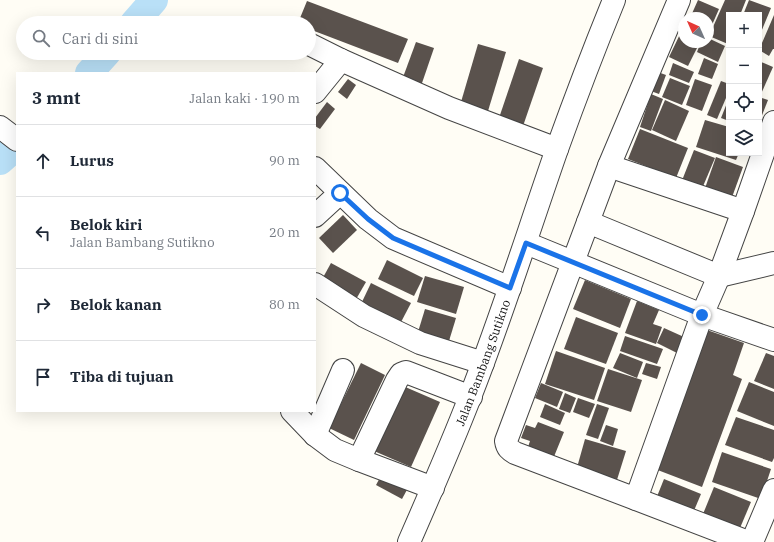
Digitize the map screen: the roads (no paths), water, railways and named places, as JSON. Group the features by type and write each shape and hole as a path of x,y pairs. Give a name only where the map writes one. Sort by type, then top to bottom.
{"street":[{"name":"Jalan Bambang Sutikno","path":"409,542 433,488 483,363 526,243 557,149 614,0"},
{"path":"679,0 609,166 506,441 508,449 516,453 748,542"},
{"path":"316,48 449,108 557,149"},
{"path":"316,91 341,60"},
{"path":"636,499 702,315 720,276 774,122"},
{"path":"0,127 16,139"},
{"path":"609,166 743,211"},
{"path":"316,169 368,219 393,238 510,288"},
{"path":"316,215 340,193"},
{"path":"588,222 720,276 774,263"},
{"path":"526,243 702,315 774,340"},
{"path":"316,285 364,316 420,343 483,363"},
{"path":"315,435 343,370"},
{"path":"359,460 401,374 406,372 470,397"},
{"path":"293,412 315,435 335,450 433,488"},
{"path":"752,542 774,490"}],"waterway":[{"path":"140,16 154,0"},
{"path":"90,72 101,60"},
{"path":"0,161 16,147"}]}
